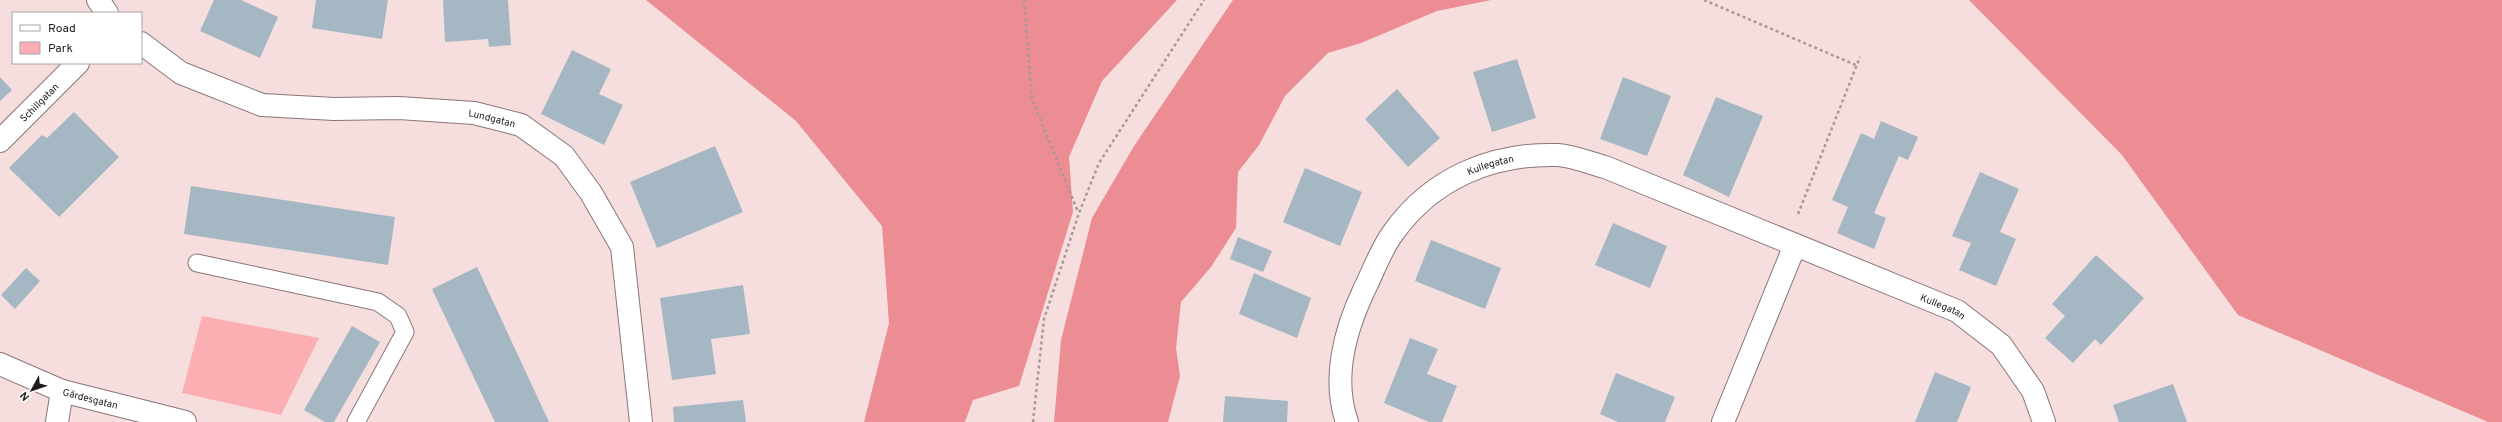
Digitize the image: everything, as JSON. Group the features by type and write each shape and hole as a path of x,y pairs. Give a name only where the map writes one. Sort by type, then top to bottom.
{"street":[{"path":"98,0 106,12"},
{"name":"Lundgatan","path":"142,44 181,73 262,105 334,108 399,108 474,113 521,125 564,156 591,193 622,247 641,422"},
{"name":"Schillgatan","path":"0,141 77,64"},
{"name":"Kullegatan","path":"1347,422 1343,411 1340,366 1355,309 1392,234 1419,202 1446,181 1470,169 1514,157 1560,155 1605,167 1957,311 2001,345 2033,391 2044,422"},
{"path":"1723,422 1791,244"},
{"name":"Gärdesgatan","path":"0,364 62,391 185,422"},
{"path":"56,422 62,391"}],"lane":[{"path":"196,263 378,302 398,316 405,332 356,422"}],"path":[{"path":"1024,0 1032,99 1079,213"},
{"path":"1033,422 1044,320 1079,213 1099,163 1204,0"},
{"path":"1704,0 1858,66"},
{"path":"1791,244 1858,66 1860,57"}],"green space":[{"path":"202,316 319,338 281,415 182,393"}],"shaded area":[{"path":"646,0 1177,0 1102,81 1069,157 1073,212 1019,386 973,400 965,422 864,422 889,323 882,226 796,121"},
{"path":"1233,0 1491,0 1437,11 1361,43 1328,53 1285,96 1259,145 1238,172 1236,228 1211,267 1181,302 1176,348 1180,376 1168,422 1054,422 1061,340 1092,218 1134,146"},
{"path":"1969,0 2502,0 2502,422 2488,422 2238,315 2122,155"}],"building":[{"path":"214,0 241,0 278,17 260,58 200,31"},
{"path":"316,0 388,0 382,39 312,28"},
{"path":"443,0 508,0 511,45 489,47 488,39 445,42"},
{"path":"572,50 611,69 599,94 623,105 604,145 541,114"},
{"path":"1517,59 1536,118 1492,132 1473,72"},
{"path":"0,77 12,90 0,101"},
{"path":"1623,77 1671,96 1647,156 1600,139"},
{"path":"1397,89 1440,138 1408,167 1365,119"},
{"path":"1716,97 1763,116 1729,197 1683,175"},
{"path":"74,112 119,157 59,217 9,168 42,135 47,138"},
{"path":"1881,121 1918,137 1908,160 1899,156 1874,213 1886,218 1874,249 1837,233 1848,207 1832,200 1861,133 1874,139"},
{"path":"715,146 743,212 657,248 630,182"},
{"path":"1305,168 1362,192 1340,246 1283,222"},
{"path":"1980,172 2019,189 2000,232 2016,239 1996,286 1959,270 1971,243 1952,236"},
{"path":"191,186 395,217 388,265 184,234"},
{"path":"1613,223 1667,246 1650,288 1595,265"},
{"path":"1238,237 1272,251 1263,272 1230,259"},
{"path":"1431,240 1501,268 1485,309 1415,281"},
{"path":"2096,255 2144,298 2101,345 2095,339 2073,363 2045,338 2065,316 2052,304"},
{"path":"477,267 549,422 495,422 432,289"},
{"path":"26,268 40,281 15,309 1,295"},
{"path":"1254,273 1311,298 1297,338 1239,314"},
{"path":"743,285 750,334 711,339 716,374 672,380 660,298"},
{"path":"352,326 380,342 334,422 325,422 304,410"},
{"path":"1410,338 1438,349 1427,374 1457,386 1442,422 1429,422 1384,403"},
{"path":"1935,372 1971,387 1957,422 1915,422"},
{"path":"1616,373 1675,397 1665,422 1618,422 1600,414"},
{"path":"2173,384 2187,422 2119,422 2113,405"},
{"path":"1225,396 1288,401 1287,422 1223,422"},
{"path":"743,400 746,422 674,422 673,407"}]}
